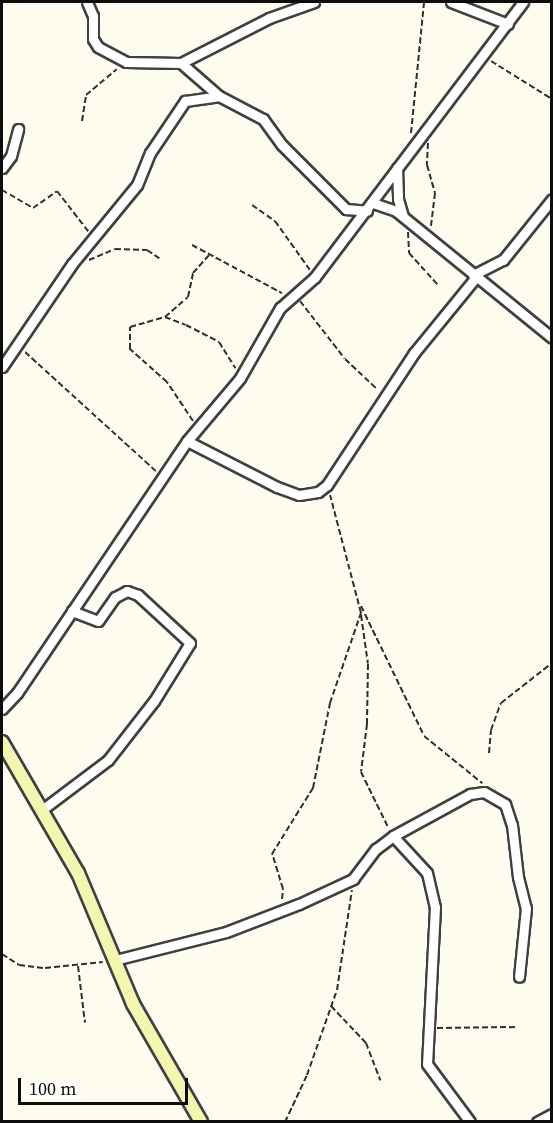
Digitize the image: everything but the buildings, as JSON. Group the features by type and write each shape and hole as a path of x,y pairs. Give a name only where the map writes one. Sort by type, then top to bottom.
{"street":[{"path":"87,2 93,16 95,43 126,62 181,63 269,18 314,2"},
{"path":"451,2 507,24"},
{"path":"2,709 72,611 187,441 240,378 289,298 315,277 523,2"},
{"path":"181,63 219,96 263,119 282,145 346,209 393,208 406,221 552,338"},
{"path":"2,367 72,264 137,185 150,153 185,101 219,96"},
{"path":"2,168 11,156 18,129"},
{"path":"398,168 398,199 406,221"},
{"path":"187,441 299,495 311,496 327,485 384,395 474,276 503,260 552,199"},
{"path":"43,809 108,760 154,701 190,643 138,595 127,591 115,597 98,621 72,611"},
{"path":"2,742 43,809 78,873 133,1004 201,1122"},
{"path":"115,960 226,932 277,913 352,879 375,849 393,836 471,795 492,794 505,804 526,908 519,977"},
{"path":"393,836 424,869 432,890 431,1028 427,1064 470,1122"},
{"path":"537,1122 552,1114"}],"path":[{"path":"405,156 414,121 423,2"},
{"path":"483,56 552,99"},
{"path":"82,121 86,94 126,62"},
{"path":"429,125 427,165 435,193 429,239"},
{"path":"2,190 33,208 57,191 84,223 91,239"},
{"path":"252,205 275,221 315,277"},
{"path":"406,221 409,253 438,285"},
{"path":"192,245 302,303 345,359 384,395"},
{"path":"72,264 115,249 147,250 162,260"},
{"path":"198,428 166,382 129,348 128,334 133,324 165,317 188,297 193,273 210,254"},
{"path":"165,317 219,342 240,378"},
{"path":"19,345 127,448 163,477"},
{"path":"327,485 360,604 368,664 367,724 361,772 393,836"},
{"path":"360,604 424,736 485,785"},
{"path":"277,913 283,889 272,854 313,788 330,703 361,613"},
{"path":"489,753 491,730 501,703 552,663"},
{"path":"285,1122 331,1006 345,956 352,879"},
{"path":"2,954 27,967 78,966 115,960"},
{"path":"78,966 85,1023"},
{"path":"331,1006 366,1043 380,1080"},
{"path":"431,1028 518,1028"}]}
